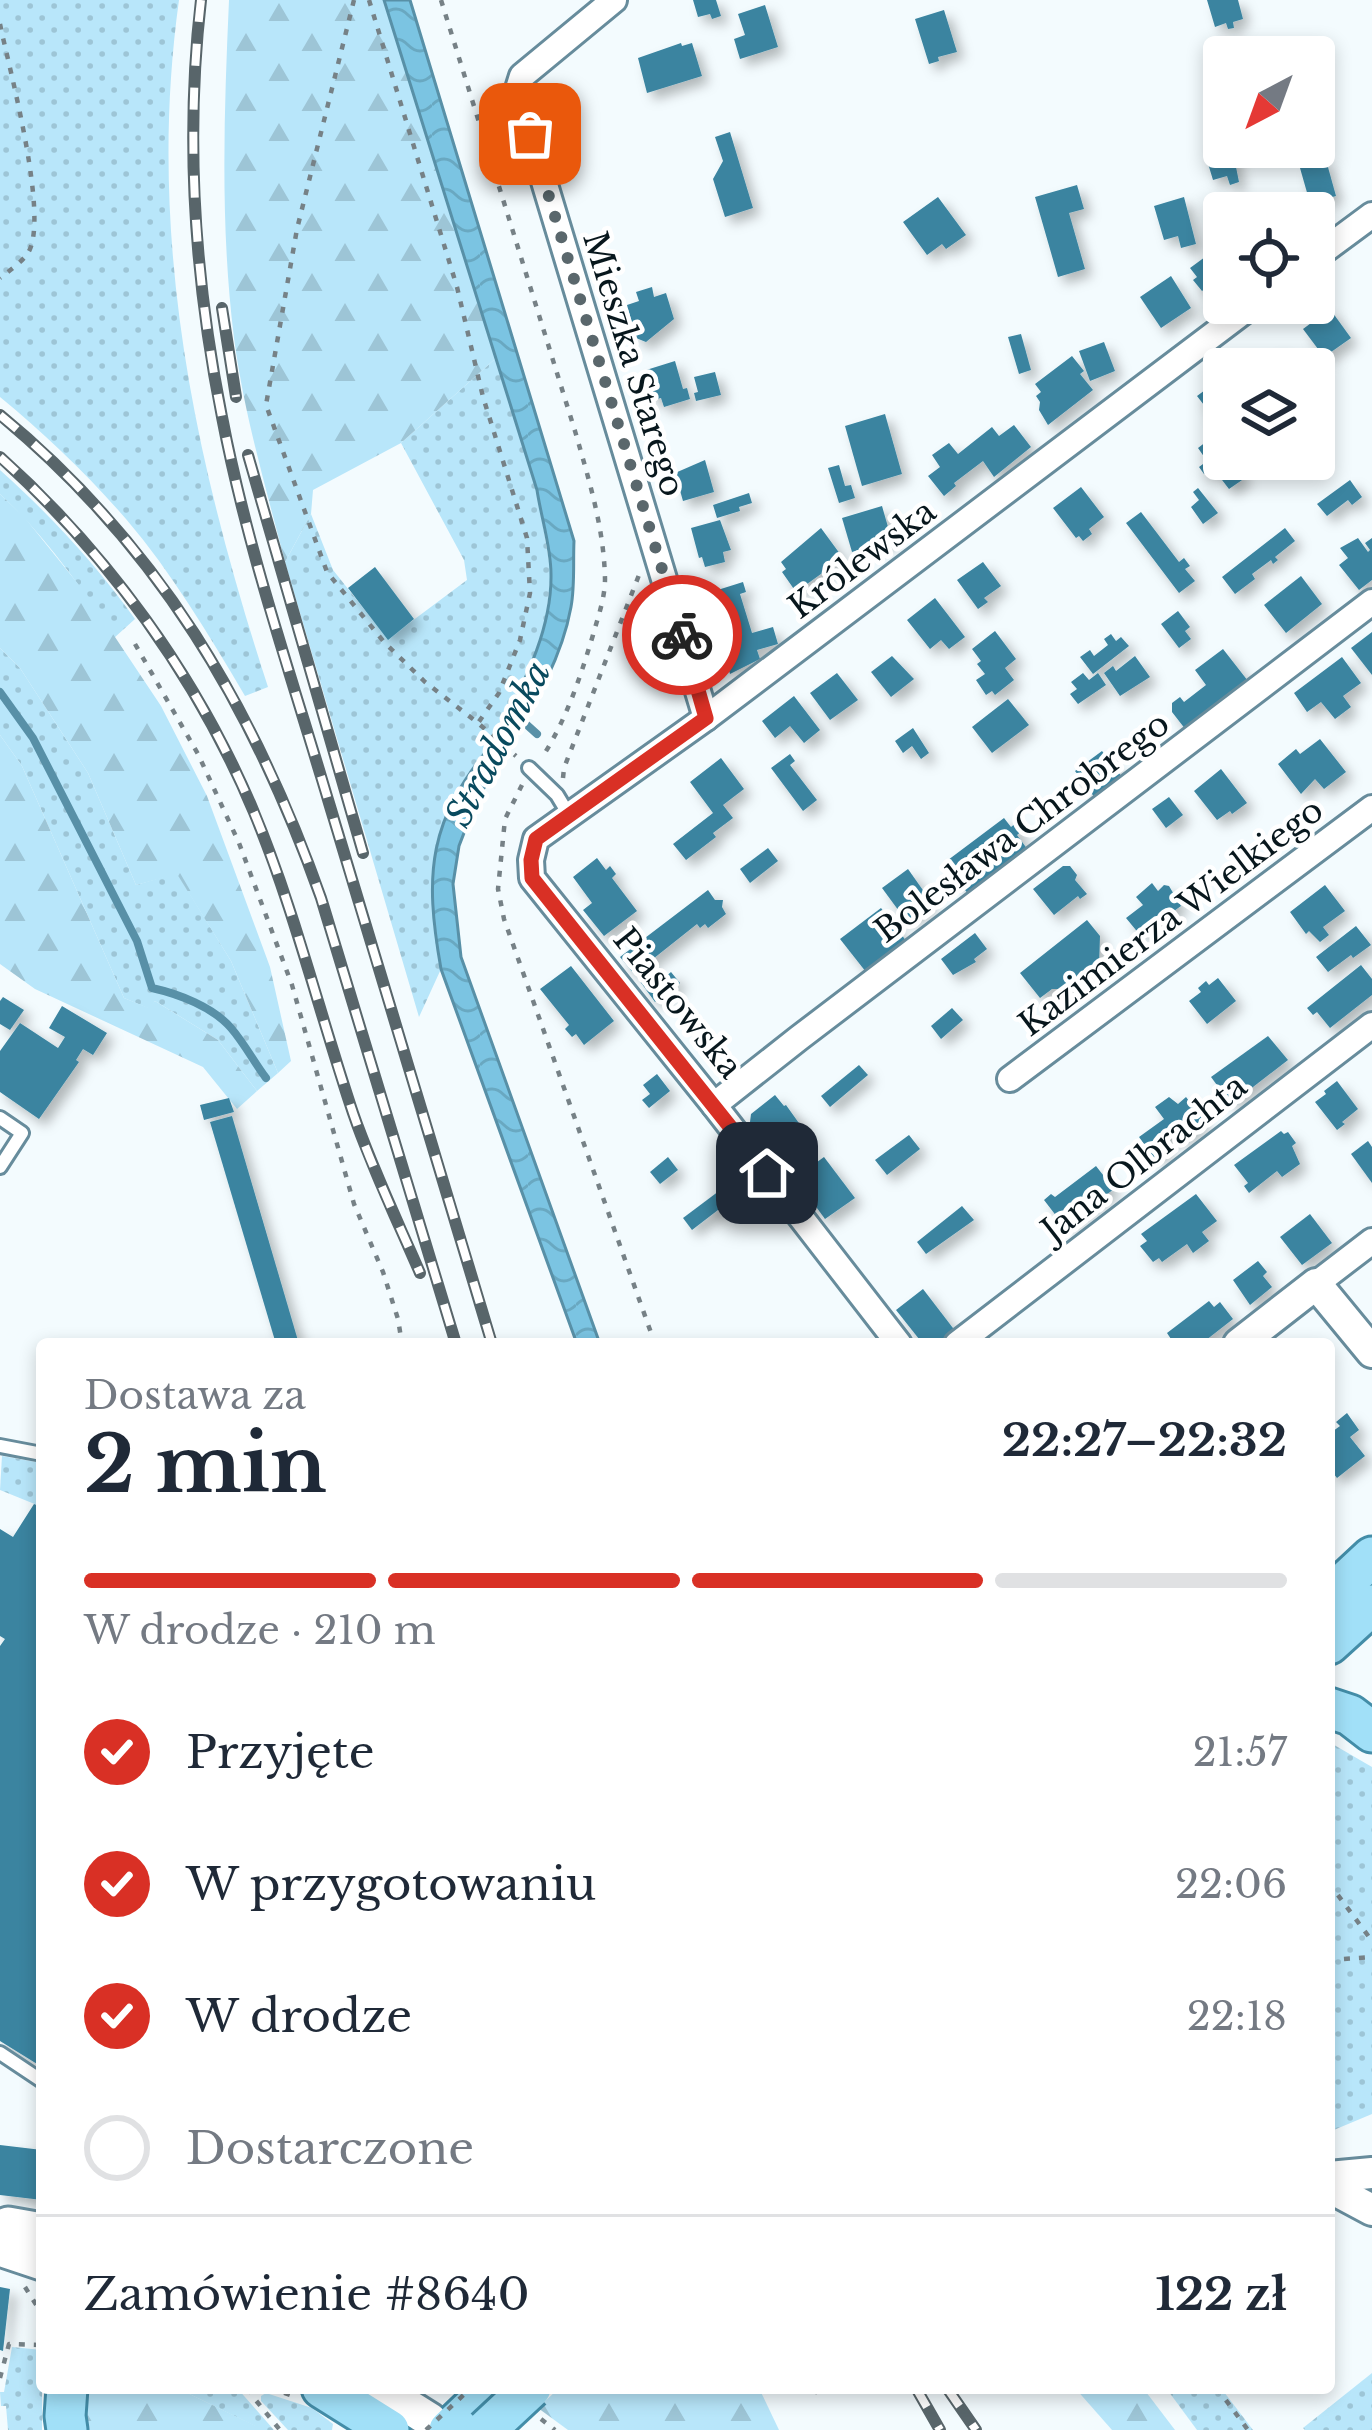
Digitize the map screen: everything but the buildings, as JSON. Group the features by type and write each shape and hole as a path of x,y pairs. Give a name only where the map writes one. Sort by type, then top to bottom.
{"main road":[{"path":"1335,1591 1372,1557"},
{"path":"1335,1639 1372,1605"},
{"path":"1335,1710 1372,1732"},
{"path":"0,2228 8,2224 36,2229"},
{"path":"0,2249 31,2271"},
{"path":"67,2394 67,2430"},
{"path":"332,2394 389,2430"},
{"path":"388,2394 435,2427 485,2394"},
{"path":"486,2430 532,2401"}],"street":[{"name":"Mieszka Starego","path":"614,0 522,76 517,92 706,718"},
{"path":"1335,243 1372,214"},
{"name":"Królewska","path":"532,878 536,839 706,718 1227,324"},
{"name":"Bolesława Chrobrego","path":"714,1105 1372,602"},
{"name":"Kazimierza Wielkiego","path":"1010,1079 1372,808"},
{"name":"Piastowska","path":"532,878 894,1338"},
{"name":"Jana Olbrachta","path":"965,1338 1372,1025"},
{"path":"1247,1338 1372,1241"},
{"path":"1316,1284 1372,1352"},
{"path":"1335,2176 1372,2173"},
{"path":"1335,2190 1372,2210"}],"lane":[{"path":"530,770 573,812"},
{"path":"0,1118 22,1133 0,1167"},
{"path":"0,1446 36,1453"},
{"path":"0,2054 36,2077"}],"path":[{"path":"354,0 297,229 266,405 328,572 384,642 530,770"},
{"path":"369,0 527,538 530,593 520,640 499,694 478,723"},
{"path":"441,0 593,492 605,585 568,710 505,819 498,889 514,948 653,1338"},
{"path":"0,24 35,220 29,252 0,278"},
{"path":"573,812 564,768 644,562 650,582"},
{"path":"135,644 198,754 239,843 292,985 354,1204 383,1272 401,1338"},
{"path":"1335,1890 1372,1941"},
{"path":"1335,1960 1372,1957"},
{"path":"0,2378 9,2344 36,2345"},
{"path":"252,2394 280,2430"},
{"path":"435,2427 465,2394"},
{"path":"1221,2394 1248,2430"},
{"path":"532,2401 555,2430"}],"green space":[{"path":"0,0 179,0 170,88 173,262 199,434 268,687 245,696 204,627 126,519 66,455 0,397"},
{"path":"229,0 384,0 496,358 401,443 313,490 311,514 285,562 256,451 234,338 224,169"},
{"path":"496,358 537,490 551,573 545,627 498,734 446,810 433,922 441,969 419,1017 285,562 311,514 333,570 388,639 467,580 464,560 401,443"},
{"path":"0,470 72,541 135,619 114,638 62,562 0,494"},
{"path":"0,494 87,595 161,706 207,796 270,967 291,1061 278,1073 231,961 177,874 136,885 88,773 20,668 0,648"},
{"path":"0,648 20,668 88,773 136,885 177,873 231,961 278,1073 257,1091 218,1040 155,1001 150,1009 124,998 22,766 0,735"},
{"path":"0,735 22,766 124,998 149,1008 155,1001 218,1040 257,1091 237,1109 203,1067 35,989 0,964"},
{"path":"2,1456 36,1462 36,1505 0,1490"},
{"path":"1335,1745 1372,1767 1372,2114 1335,2129"},
{"path":"12,2347 36,2349 42,2430 8,2430 6,2406 1,2406 0,2392 4,2392"},
{"path":"1372,2373 1372,2430 1303,2428"},
{"path":"81,2394 189,2394 256,2426 255,2430 81,2430"},
{"path":"189,2394 242,2394 274,2430 255,2430"},
{"path":"269,2394 312,2408 333,2424 332,2430 288,2430 261,2396"},
{"path":"553,2394 762,2394 779,2430 568,2430 538,2408"},
{"path":"1080,2394 1148,2394 1175,2430 1112,2430"},
{"path":"1170,2394 1226,2394 1253,2430 1197,2430"}],"water":[{"path":"384,0 410,0 574,541 567,626 555,661 509,744 498,734 534,657 547,616 548,543 537,490"},
{"path":"493,743 504,753 476,802 459,846 453,884 461,957 598,1338 575,1338 441,969 433,904 436,849 455,797"}],"waterway":[{"path":"0,692 33,738 137,941 152,988 195,1002 224,1020 266,1078"},
{"name":"Stradomka","path":"517,716 537,734"}],"railway":[{"path":"201,0 194,104 195,209 205,314 232,466 271,611 490,1338"},
{"path":"222,308 236,397"},
{"path":"0,415 57,466 154,575 195,634 265,760 321,898 454,1338"},
{"path":"248,455 363,853"},
{"path":"0,457 113,576 205,712 253,810 360,1133 420,1273"},
{"path":"919,2394 940,2430"},
{"path":"951,2394 976,2430"}],"way so far":[{"path":"530,134 682,635"}],"route":[{"path":"682,635 706,718 536,839 532,878 767,1173"}]}
